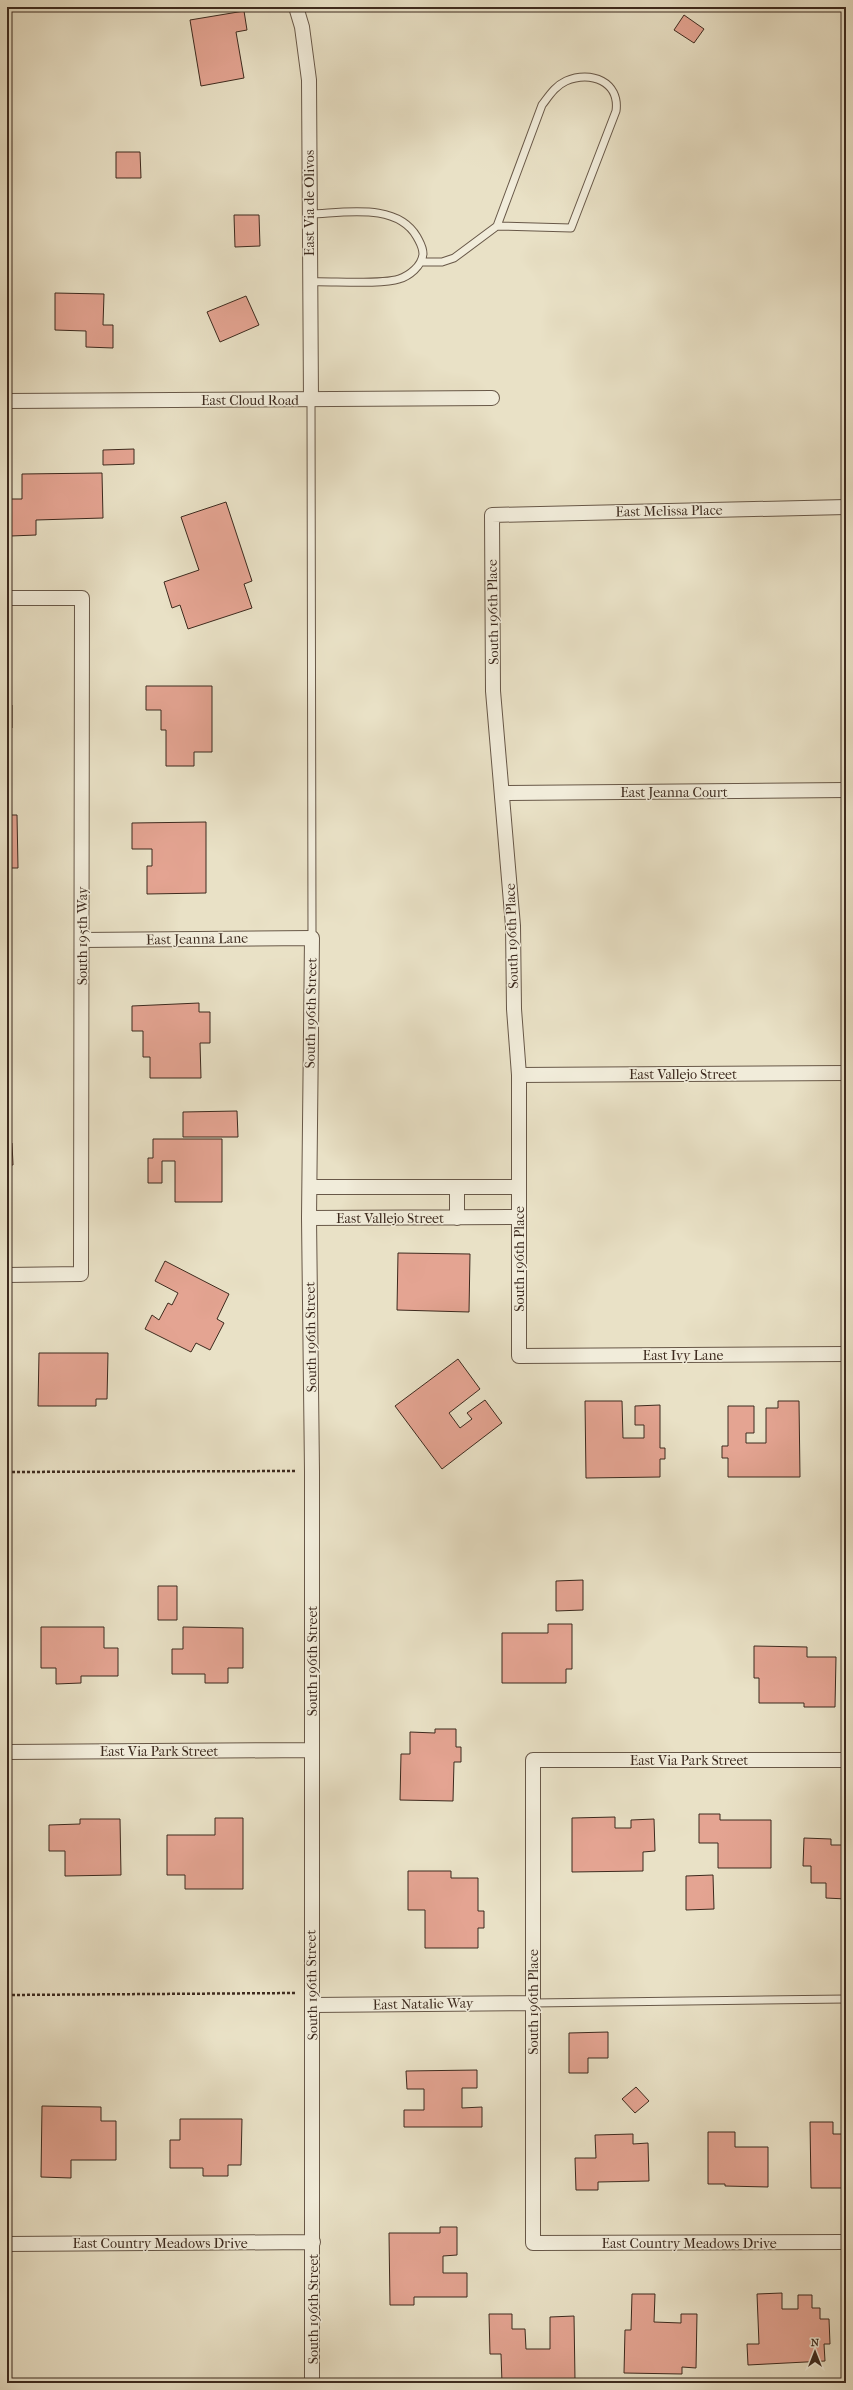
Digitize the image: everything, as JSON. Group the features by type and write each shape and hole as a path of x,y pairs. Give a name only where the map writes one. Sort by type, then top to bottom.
{"street":[{"name":"East Via de Olivos","path":"296,7 302,27 309,80 311,400"},
{"name":"East Cloud Road","path":"7,401 492,398"},
{"name":"East Melissa Place","path":"492,515 846,507"},
{"name":"South 196th Place","path":"492,515 493,691 503,793 513,926 514,1009 519,1075 519,1356"},
{"name":"South 195th Way","path":"7,598 82,598 81,1274 7,1275"},
{"name":"East Jeanna Court","path":"503,793 846,790"},
{"name":"East Jeanna Lane","path":"82,940 312,938"},
{"name":"South 196th Street","path":"312,938 309,1218 312,1471 312,2383"},
{"name":"East Vallejo Street","path":"519,1075 846,1073"},
{"path":"310,1187 519,1187"},
{"path":"456,1218 457,1187"},
{"name":"East Vallejo Street","path":"309,1218 519,1217"},
{"name":"East Ivy Lane","path":"519,1356 846,1354"},
{"name":"East Via Park Street","path":"7,1752 312,1750"},
{"name":"South 196th Place","path":"533,1760 533,2243"},
{"name":"East Via Park Street","path":"533,1760 846,1760"},
{"name":"East Natalie Way","path":"312,1999 533,2003"},
{"name":"East Country Meadows Drive","path":"7,2244 313,2242"},
{"name":"East Country Meadows Drive","path":"533,2243 846,2242"}],"lane":[{"path":"310,282 398,280 406,276 421,262 442,262 454,258 497,226 542,105 550,95 566,81 583,77 594,77 604,81 615,94 617,103 616,111 571,228 497,226"},
{"path":"310,214 374,213 394,216 407,224 415,234 422,246 421,262"},
{"path":"311,400 312,938"},
{"path":"533,2003 846,1999"}],"path":[{"path":"7,1472 312,1471"},
{"path":"7,1995 312,1999"}],"building":[{"path":"244,11 247,30 236,32 244,78 201,86 190,20"},
{"path":"684,15 704,29 694,43 674,30"},
{"path":"116,152 140,152 141,178 116,178"},
{"path":"234,215 259,215 260,246 235,247"},
{"path":"55,293 104,294 103,325 113,325 113,348 86,347 86,331 55,330"},
{"path":"246,296 259,325 220,342 207,312"},
{"path":"134,449 134,464 103,465 103,450"},
{"path":"102,473 103,518 36,520 36,535 11,536 10,499 22,499 22,474"},
{"path":"226,502 252,581 244,584 252,608 188,629 180,605 172,608 164,582 199,570 181,517"},
{"path":"146,686 212,686 212,752 194,752 194,766 166,766 166,730 161,730 161,710 146,710"},
{"path":"7,705 12,705 12,728 7,728"},
{"path":"7,815 17,815 18,868 7,868"},
{"path":"206,822 206,893 147,894 147,866 152,866 152,849 132,849 132,823"},
{"path":"199,1003 199,1012 210,1012 210,1043 200,1043 201,1078 150,1078 150,1057 143,1057 143,1031 132,1031 132,1006"},
{"path":"237,1111 238,1137 183,1137 183,1112"},
{"path":"153,1139 222,1139 222,1202 175,1202 175,1161 162,1161 162,1183 148,1183 148,1158 153,1158"},
{"path":"7,1143 12,1143 13,1165 7,1165"},
{"path":"398,1253 470,1254 469,1312 397,1310"},
{"path":"843,1254 846,1254 846,1280 842,1280"},
{"path":"165,1261 229,1294 217,1319 224,1323 210,1350 196,1343 191,1352 145,1329 152,1315 159,1320 168,1303 172,1305 178,1293 155,1281"},
{"path":"39,1353 108,1353 107,1399 96,1399 96,1406 38,1406"},
{"path":"458,1359 480,1389 449,1413 460,1428 472,1419 467,1413 485,1400 502,1423 442,1469 395,1406"},
{"path":"585,1401 622,1401 623,1438 644,1438 644,1425 635,1425 635,1406 660,1405 660,1448 665,1448 665,1459 660,1459 660,1477 586,1478"},
{"path":"778,1401 799,1401 800,1477 728,1477 728,1458 722,1458 722,1446 728,1446 728,1406 754,1406 754,1433 746,1433 746,1443 766,1443 766,1408 778,1408"},
{"path":"583,1580 583,1610 556,1611 556,1581"},
{"path":"158,1586 177,1586 177,1620 158,1620"},
{"path":"548,1624 572,1624 572,1669 566,1669 566,1683 502,1683 502,1633 548,1633"},
{"path":"41,1627 104,1627 104,1648 118,1648 118,1676 81,1676 81,1683 56,1684 56,1668 41,1668"},
{"path":"183,1627 243,1628 243,1668 228,1668 228,1683 205,1683 205,1674 172,1674 172,1649 183,1649"},
{"path":"754,1646 807,1647 807,1657 836,1657 835,1707 804,1707 804,1703 759,1703 759,1678 754,1678"},
{"path":"435,1729 456,1729 456,1747 461,1747 461,1762 454,1762 453,1801 400,1800 401,1754 410,1754 410,1732 435,1733"},
{"path":"699,1814 720,1814 720,1820 771,1820 771,1868 718,1868 718,1843 699,1843"},
{"path":"615,1817 615,1828 631,1828 631,1820 654,1819 655,1851 643,1852 643,1871 572,1872 572,1818"},
{"path":"215,1818 243,1818 243,1889 185,1889 185,1875 167,1875 167,1835 215,1835"},
{"path":"80,1819 120,1819 121,1875 65,1876 65,1851 49,1851 49,1825 80,1824"},
{"path":"804,1838 831,1839 831,1845 846,1845 846,1899 826,1898 826,1883 811,1883 811,1866 803,1866"},
{"path":"408,1871 451,1871 451,1878 478,1878 478,1911 484,1911 484,1928 478,1928 478,1948 425,1948 425,1910 408,1910"},
{"path":"713,1875 714,1909 686,1910 686,1876"},
{"path":"608,2032 608,2058 588,2058 588,2073 569,2073 569,2033"},
{"path":"477,2070 477,2088 462,2088 462,2108 482,2107 482,2127 404,2127 404,2110 424,2110 424,2089 407,2089 406,2071"},
{"path":"636,2087 649,2101 635,2113 622,2099"},
{"path":"42,2106 101,2107 101,2121 116,2121 116,2160 71,2160 71,2178 41,2177"},
{"path":"180,2119 242,2119 241,2165 228,2165 228,2176 203,2176 203,2168 170,2168 170,2140 180,2140"},
{"path":"810,2122 833,2122 833,2134 846,2134 846,2188 811,2188"},
{"path":"708,2132 735,2132 735,2147 768,2147 768,2187 708,2184"},
{"path":"633,2134 633,2144 648,2143 649,2181 598,2182 598,2190 576,2190 575,2158 596,2158 595,2135"},
{"path":"440,2227 457,2227 457,2255 443,2256 443,2273 467,2273 467,2297 414,2297 414,2305 390,2305 389,2233 440,2233"},
{"path":"782,2293 782,2309 798,2309 798,2295 812,2295 812,2308 820,2308 820,2319 829,2319 830,2344 824,2344 825,2361 748,2365 747,2344 759,2344 757,2294"},
{"path":"632,2294 655,2294 654,2322 681,2323 681,2314 697,2314 696,2368 682,2367 682,2374 624,2373 625,2330 631,2330"},
{"path":"489,2314 512,2314 512,2329 525,2329 526,2349 550,2349 550,2317 574,2316 575,2380 560,2381 560,2383 502,2383 501,2354 490,2354"}]}
